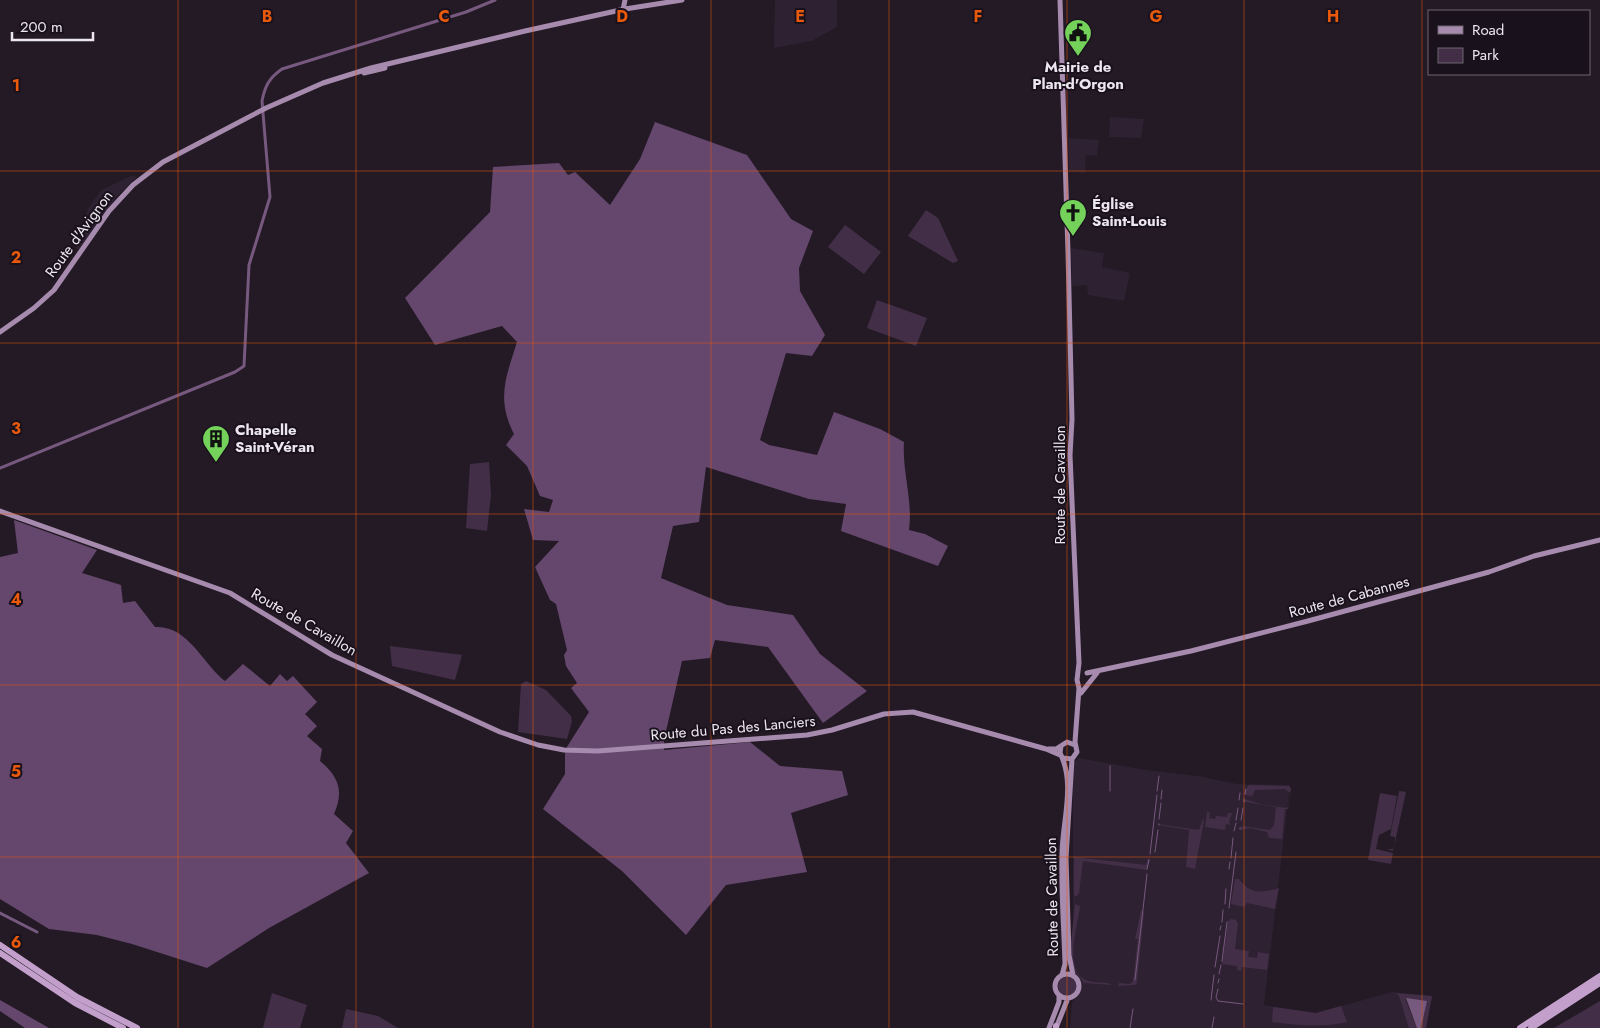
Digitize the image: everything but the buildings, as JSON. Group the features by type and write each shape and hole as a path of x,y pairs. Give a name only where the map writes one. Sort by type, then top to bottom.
{"highway":[{"path":"0,945 77,997 136,1028"},
{"path":"0,953 75,1004 123,1028"},
{"path":"1520,1028 1600,976"},
{"path":"1532,1028 1600,984"},
{"path":"1516,1028 1539,1016"}],"main road":[{"path":"625,0 623,10 682,0"},
{"name":"Route de Cavaillon","path":"1060,0 1067,299 1069,306 1070,484 1079,663 1078,676 1082,684"},
{"name":"Route d'Avignon","path":"0,332 34,308 54,290 109,211 133,185 163,162 260,111 306,90 342,77 423,56 623,10"},
{"name":"Route de Cavaillon","path":"0,511 230,593 332,656 515,738 564,750 624,750"},
{"name":"Route de Cabannes","path":"1078,676 1308,621 1463,579 1540,554 1600,540"},
{"name":"Route de Cavaillon","path":"1079,663 1090,680"},
{"name":"Route de Cabannes","path":"1082,684 1090,680 1101,670"},
{"path":"1075,732 1069,742 1061,746 1062,757 1072,759 1076,754 1075,732 1078,698 1082,684"},
{"name":"Route du Pas des Lanciers","path":"624,750 807,735 832,730 884,714 901,712 924,714 1046,749 1062,757"},
{"path":"1069,742 1075,746"},
{"name":"Route du Pas des Lanciers","path":"1046,749 1061,746"},
{"name":"Route de Cavaillon","path":"1062,757 1067,772 1068,786 1062,853 1065,964 1062,975"},
{"name":"Route de Cavaillon","path":"1072,759 1066,866 1069,955 1073,975"},
{"path":"1049,1028 1059,1002 1056,985 1062,975 1073,975 1079,982 1079,988 1075,995 1068,998 1059,995"},
{"path":"1056,1027 1068,998"}],"shaded area":[{"path":"775,0 837,0 837,27 812,41 774,48"},
{"path":"1110,117 1144,119 1141,138 1109,137"},
{"path":"655,122 747,155 791,219 813,231 799,268 800,291 825,335 812,356 786,353 760,440 769,445 817,455 834,412 880,429 904,442 904,464 910,508 909,530 925,534 948,546 938,566 841,531 846,504 809,499 706,467 699,522 673,526 661,578 727,605 793,615 820,654 867,691 823,723 768,647 715,640 710,658 682,661 664,740 664,750 750,742 780,766 842,771 848,795 791,813 807,872 726,885 686,935 622,871 543,809 565,774 565,750 589,712 571,688 577,683 566,666 564,655 567,650 556,604 550,600 535,567 559,541 533,540 524,509 549,512 553,500 540,496 527,466 506,445 514,434 505,410 506,377 517,342 502,326 435,345 405,298 490,212 493,167 559,163 568,175 575,172 610,205 640,159"},
{"path":"1068,138 1099,140 1097,156 1086,155 1085,173 1069,171"},
{"path":"133,175 137,177 117,196 80,250 76,248 88,209 101,190"},
{"path":"1071,248 1104,253 1102,267 1130,273 1124,301 1088,295 1087,285 1072,286"},
{"path":"14,520 97,550 82,573 121,585 123,603 135,601 155,627 167,628 177,632 194,647 225,681 243,664 270,686 280,674 287,681 293,676 317,702 305,714 317,726 307,736 322,749 320,761 332,773 338,785 339,798 334,814 353,831 346,843 369,873 269,928 207,968 97,935 49,929 0,899 0,557 18,553"},
{"path":"1079,758 1146,770 1198,776 1237,784 1290,785 1264,1005 1316,1013 1392,992 1432,996 1426,1028 1070,1028 1072,1003 1082,986 1073,970 1073,764"},
{"path":"1406,998 1427,1001 1421,1028 1417,1028"},
{"path":"0,1000 49,1028 25,1028 0,1011"}],"green space":[{"path":"926,210 938,218 958,261 953,263 908,236"},
{"path":"845,225 881,252 864,274 828,247"},
{"path":"877,300 927,318 916,346 867,328"},
{"path":"489,462 491,495 487,531 466,528 470,464"},
{"path":"390,646 462,655 455,680 392,666"},
{"path":"526,681 546,690 571,716 572,721 567,739 518,732 521,684"},
{"path":"1248,785 1289,786 1291,788 1288,809 1285,809 1282,839 1269,838 1267,832 1250,828 1241,830 1239,828 1242,826 1270,830 1274,825 1276,807 1245,802 1245,799 1260,804 1286,808 1288,807 1290,793 1285,789 1255,790 1252,796 1244,795"},
{"path":"1399,791 1406,792 1394,845 1395,837 1390,836"},
{"path":"1380,793 1397,796 1391,829 1379,835 1376,849 1393,853 1391,864 1368,860"},
{"path":"1207,812 1210,813 1209,818 1215,819 1216,816 1227,817 1228,813 1232,813 1229,822 1231,825 1226,824 1225,830 1205,827"},
{"path":"1203,818 1195,869 1186,867 1189,830 1158,824 1199,830"},
{"path":"1074,857 1146,865 1148,858 1150,859 1147,870 1083,861 1079,893 1076,897 1074,895"},
{"path":"1235,879 1239,879 1252,890 1262,892 1279,888 1275,909 1247,903 1244,907 1231,904"},
{"path":"1075,904 1080,906 1073,954 1077,972 1086,980 1112,985 1084,983 1072,967 1071,942"},
{"path":"1141,910 1144,912 1137,983 1135,985 1118,986 1119,983 1130,984 1133,981 1138,939 1135,939"},
{"path":"1231,919 1236,920 1238,924 1235,949 1249,951 1248,957 1257,958 1258,952 1269,954 1267,970 1242,967 1241,971 1237,970 1237,966 1222,964 1228,921"},
{"path":"1068,976 1075,979 1078,986 1075,993 1068,996 1061,993 1058,986 1061,979"},
{"path":"272,993 307,1005 300,1028 263,1028"},
{"path":"1396,993 1432,996 1426,1028 1421,1028 1427,1001 1405,999 1417,1028 1409,1028 1399,996"},
{"path":"1600,1001 1600,1028 1554,1028"},
{"path":"1341,1006 1347,1022 1301,1025 1272,1022 1273,1007 1316,1013"},
{"path":"346,1009 378,1016 398,1028 342,1028"}],"waterway":[{"path":"0,468 235,372 244,366 249,265 270,197 262,101 266,87 274,76 282,69 466,12 495,0"},
{"path":"1110,766 1110,791"},
{"path":"1157,791 1159,776"},
{"path":"1245,794 1246,789"},
{"path":"1161,799 1162,790"},
{"path":"1239,800 1240,793"},
{"path":"1150,854 1157,795"},
{"path":"1159,819 1161,803"},
{"path":"1236,820 1238,808"},
{"path":"1241,820 1243,808"},
{"path":"1234,831 1236,823"},
{"path":"1155,852 1158,830"},
{"path":"1231,858 1233,838"},
{"path":"1229,908 1236,852"},
{"path":"1147,869 1149,860"},
{"path":"1229,869 1230,862"},
{"path":"1135,980 1147,874"},
{"path":"1225,904 1226,889"},
{"path":"1222,922 1223,910"},
{"path":"0,913 37,932"},
{"path":"1222,961 1227,922"},
{"path":"1220,930 1221,926"},
{"path":"1215,967 1220,936"},
{"path":"1219,974 1221,965"},
{"path":"1211,1000 1214,975"},
{"path":"1218,983 1219,979"},
{"path":"1218,989 1216,997 1218,1001 1243,1004"},
{"path":"1130,1028 1133,1009"},
{"path":"1212,1028 1214,1017"}],"place":[{"name":"Mairie de Plan-d'Orgon","path":"1078,57"},
{"name":"Église Saint-Louis","path":"1073,237"},
{"name":"Chapelle Saint-Véran","path":"216,463"}]}
